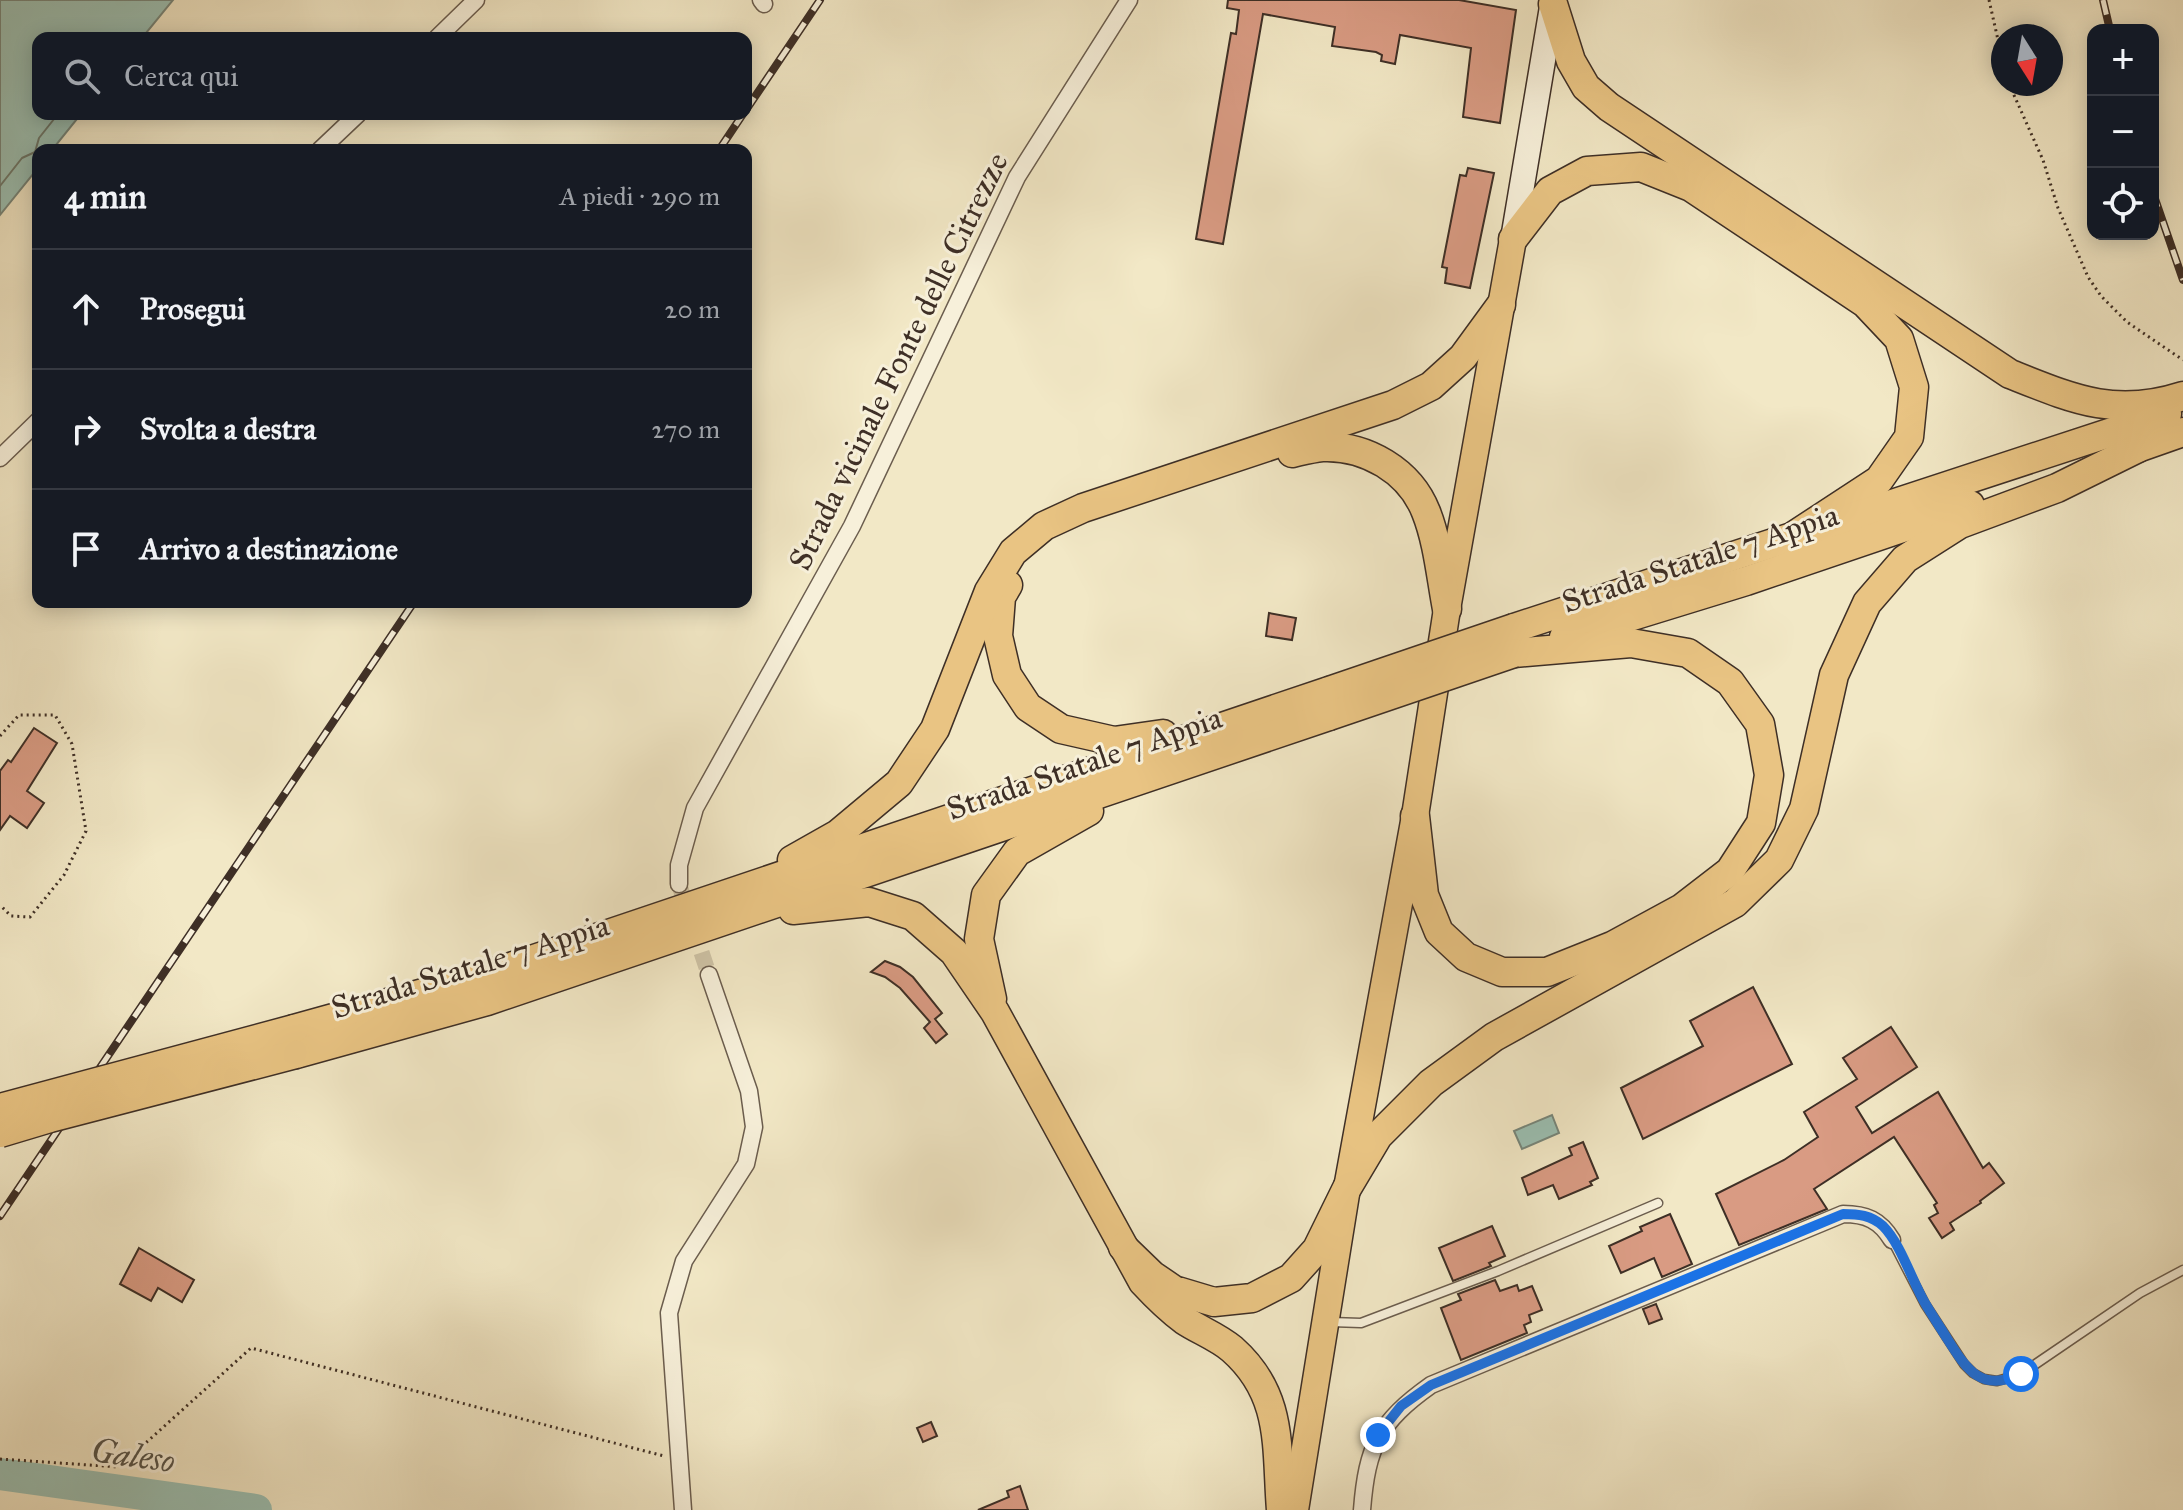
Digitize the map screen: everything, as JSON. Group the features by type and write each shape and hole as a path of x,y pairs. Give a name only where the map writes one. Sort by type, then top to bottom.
{"highway":[{"path":"1553,2 1571,61 1586,87 1609,107 2010,374 2070,398 2173,416"},
{"path":"1513,239 1550,191 1574,177 1587,171 1641,167 1691,187 1865,303 1899,339 1914,387 1909,437 1879,480 1795,535"},
{"path":"736,905 838,834 899,783 935,729 989,591 1013,552 1044,526 1083,508 1393,405 1431,386 1463,357 1501,305"},
{"name":"Strada Statale 7 Appia","path":"1514,640 1746,581 2138,448 2173,416"},
{"name":"Strada Statale 7 Appia","path":"0,1133 295,1042 481,977 736,905 1149,777 1329,704 1514,640 1795,535 2173,416"},
{"path":"1223,727 1114,741 1061,729 1028,707 1007,675 998,636 1001,597 1022,560 1050,536 1088,518 1166,492 1285,454 1323,447 1359,450 1387,464 1411,484 1426,512 1447,609"},
{"path":"1123,1247 1152,1275 1174,1290 1214,1302 1252,1298 1291,1278 1317,1249 1347,1188 1378,1136 1431,1083 1494,1037 1735,903 1779,860 1804,809 1834,675 1867,603 1905,559 1960,524 2057,488 2138,448"},
{"path":"1415,816 1424,895 1439,932 1466,957 1502,972 1547,972 1612,946 1682,908 1730,871 1761,823 1769,775 1760,724 1730,682 1688,653 1631,643 1514,640"},
{"name":"Strada Statale 7 Appia","path":"736,905 1223,727 1329,704"},
{"path":"995,1012 979,939 986,895 1017,852 1149,777"},
{"path":"736,905 869,902 913,916 954,952 995,1012 1143,1282 1161,1302 1183,1319 1231,1348 1259,1379 1274,1413 1281,1510"},
{"name":"Strada Statale 7 Appia","path":"0,1108 295,1042"}],"main road":[{"path":"1295,1510 1347,1188 1415,816 1447,609 1553,2"}],"street":[{"path":"443,32 476,0"},
{"name":"Strada vicinale Fonte delle Citrezze","path":"679,884 679,865 695,808 852,526 1017,177 1129,0"},
{"path":"326,144 352,120"},
{"path":"0,458 32,427"},
{"path":"683,1510 669,1313 684,1261 746,1164 754,1127 749,1091 709,975"},
{"path":"1362,1510 1365,1469 1378,1435 1401,1406 1431,1385 1843,1214 1872,1218 1884,1227 1892,1240"}],"lane":[{"path":"1325,1322 1361,1323 1498,1271 1658,1203"},
{"path":"1892,1240 1925,1304 1964,1364 1973,1373 1997,1381 2021,1374 2140,1293 2183,1270"}],"path":[{"path":"1989,0 1994,24"},
{"path":"2014,96 2043,160 2058,208 2088,277 2101,296 2127,322 2183,360"},
{"path":"0,736 19,715 55,715 72,744 86,831 64,875 30,917 11,916 0,905"},
{"path":"0,1459 119,1467 251,1348 679,1460"}],"water":[{"path":"0,0 173,0 147,32 32,32 32,120 76,120 57,144 32,144 32,175 0,215"},
{"path":"1552,1115 1559,1133 1522,1149 1514,1131"}],"building":[{"path":"1228,0 1459,0 1516,10 1500,123 1463,117 1471,48 1400,35 1395,64 1381,61 1382,55 1376,52 1332,46 1335,27 1263,14 1223,244 1196,239 1231,33 1236,34 1239,10 1227,8"},
{"path":"1468,168 1494,173 1470,288 1445,283 1447,268 1442,267 1460,175 1466,176"},
{"path":"1269,613 1296,618 1292,640 1266,636"},
{"path":"34,728 57,743 27,791 44,803 27,828 10,816 0,830 0,771 8,760 11,762"},
{"path":"885,961 913,977 942,1013 935,1019 947,1034 936,1043 924,1028 930,1022 900,988 871,972"},
{"path":"1753,987 1792,1064 1643,1139 1621,1088 1703,1046 1690,1021"},
{"path":"1891,1027 1917,1067 1856,1107 1872,1133 1938,1092 1983,1168 1989,1163 2004,1183 1950,1223 1954,1230 1942,1238 1929,1218 1938,1213 1934,1205 1937,1203 1894,1137 1814,1189 1827,1209 1739,1245 1716,1194 1784,1160 1818,1137 1804,1112 1857,1079 1843,1058"},
{"path":"1583,1142 1598,1178 1590,1182 1592,1185 1559,1199 1553,1185 1528,1195 1522,1178 1572,1155 1569,1148"},
{"path":"1670,1214 1692,1264 1662,1277 1654,1258 1621,1273 1609,1246 1642,1231 1640,1227"},
{"path":"1492,1226 1505,1256 1489,1263 1491,1266 1453,1281 1439,1248"},
{"path":"139,1248 194,1280 182,1302 158,1288 151,1301 120,1284"},
{"path":"1495,1280 1500,1291 1517,1285 1519,1291 1532,1286 1542,1310 1529,1315 1531,1322 1524,1325 1527,1333 1461,1360 1441,1308 1461,1300 1458,1294"},
{"path":"1656,1304 1662,1319 1649,1324 1643,1309"},
{"path":"931,1422 937,1436 923,1442 917,1428"},
{"path":"1020,1486 1028,1510 978,1510 1009,1497 1007,1491"}],"waterway":[{"name":"Galeso","path":"0,1474 256,1510"}],"tunnel":[{"path":"679,884 709,975"}],"railway":[{"path":"752,101 820,0"},
{"path":"2103,0 2109,24"},
{"path":"723,144 739,120"},
{"path":"2159,210 2183,280"},
{"path":"0,1216 410,608"}],"route":[{"path":"1378,1435 1401,1406 1431,1385 1843,1214 1872,1218 1884,1227 1925,1304 1973,1373 1997,1381 2021,1374"}]}
